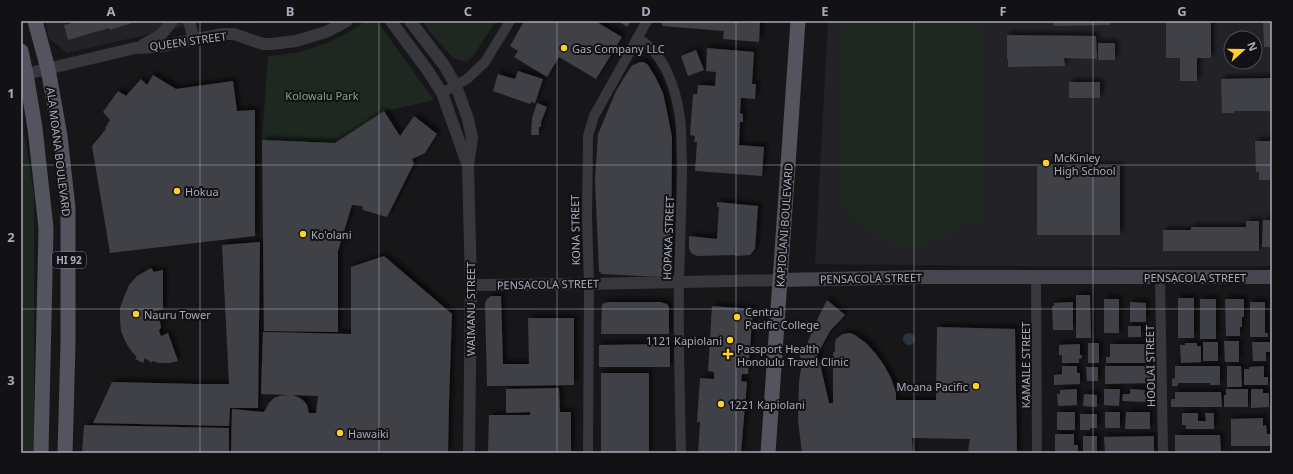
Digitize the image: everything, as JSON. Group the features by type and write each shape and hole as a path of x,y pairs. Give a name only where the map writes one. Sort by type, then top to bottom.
{"main road":[{"name":"ALA MOANA BOULEVARD","path":"35,21 48,69 60,136 68,208 68,344 65,453"},
{"name":"KAPIOLANI BOULEVARD","path":"768,453 798,21"},
{"name":"ALA MOANA BOULEVARD","path":"21,51 35,128 46,228 41,453"},
{"name":"PENSACOLA STREET","path":"780,280 924,277 1272,277"}],"street":[{"path":"135,48 161,35 172,21"},
{"path":"189,21 194,40"},
{"name":"QUEEN STREET","path":"26,74 135,48 157,47 223,34 245,37 263,44 296,41 326,32 347,21"},
{"path":"390,21 428,71 442,93 468,165"},
{"path":"410,21 444,65 456,86 468,119 472,138 468,165"},
{"path":"442,93 467,79 485,62 510,21"},
{"name":"KONA STREET","path":"588,453 589,284 586,218 588,136 594,116 648,21"},
{"name":"HOPAKA STREET","path":"637,38 652,51 664,67 674,90 680,118 682,185 679,282 681,453"},
{"name":"WAIMANU STREET","path":"468,165 471,285 469,453"},
{"name":"KAMAILE STREET","path":"1036,277 1037,453"},
{"name":"HOOLAI STREET","path":"1160,278 1163,453"},
{"name":"PENSACOLA STREET","path":"471,285 780,280"}],"shaded area":[{"path":"45,21 284,21 240,23 202,22 67,53 49,38"},
{"name":"McKinley High School","path":"828,21 1272,21 1272,266 1135,267 815,264"},
{"path":"909,333 913,335 915,339 913,343 909,345 905,343 903,339 905,335"}],"green space":[{"name":"Kolowalu Park","path":"366,21 377,21 434,100 385,111 335,143 262,140 268,56 299,52 316,47 343,35"},
{"path":"423,21 496,21 473,56 466,62 453,58 430,32"},
{"path":"843,21 982,21 981,222 964,222 950,234 934,242 917,246 900,245 883,241 868,233 855,221 845,205 838,178 839,41"},
{"path":"21,114 34,194 34,453 21,453"}],"building":[{"path":"79,21 138,21 110,30 109,28 68,40 64,25"},
{"name":"Gas Company LLC","path":"524,21 595,21 622,37 596,79 559,57 547,77 514,57 518,51 510,46"},
{"path":"618,21 631,21 627,27"},
{"path":"662,21 741,21 751,23 751,21 760,21 759,42 723,39 724,31 662,26"},
{"path":"1053,21 1114,21 1114,23 1111,23 1110,25 1054,26"},
{"path":"1166,21 1211,21 1211,58 1197,58 1197,81 1180,81 1180,58 1166,58"},
{"path":"1263,21 1272,21 1272,47 1264,47"},
{"path":"1007,35 1096,36 1097,59 1064,58 1065,66 1008,67"},
{"path":"1098,43 1115,43 1115,60 1098,60"},
{"path":"707,48 754,52 752,84 756,84 755,99 741,98 740,113 743,114 743,122 740,122 739,145 764,147 762,176 695,171 697,142 694,142 695,136 690,135 693,94 697,94 698,85 715,86 716,72 706,71"},
{"path":"696,50 704,70 688,76 681,56"},
{"path":"640,62 644,62 648,65 663,93 672,137 671,271 668,275 661,277 602,274 599,271 595,180 598,134 616,91 630,68"},
{"path":"518,71 543,79 535,103 531,102 530,104 493,91 498,74 515,79"},
{"name":"Hokua","path":"153,75 176,89 233,81 237,111 255,110 255,236 110,253 92,146 106,129 105,128 110,120 103,112 118,91 126,96 141,79 147,85"},
{"path":"1272,78 1272,111 1234,111 1234,113 1222,113 1221,79"},
{"path":"1069,82 1100,82 1100,98 1069,98"},
{"path":"537,103 547,107 541,122 541,127 539,127 539,135 531,135 532,118"},
{"name":"Ko'olani","path":"384,111 400,136 414,116 437,134 425,153 412,159 414,163 387,217 363,210 362,206 352,205 338,251 338,332 264,331 262,140 335,143"},
{"path":"1255,141 1272,141 1272,180 1259,180 1259,172 1256,172"},
{"path":"1037,166 1120,166 1120,235 1037,235"},
{"path":"717,202 758,206 755,249 750,255 697,256 691,253 689,248 689,236 717,239 719,207 717,207"},
{"path":"1263,220 1272,220 1272,247 1262,247"},
{"path":"1246,221 1259,221 1259,251 1163,251 1163,230 1191,230 1191,227 1246,227"},
{"path":"260,242 258,408 230,408 229,426 93,423 112,382 229,384 222,245"},
{"path":"384,256 452,314 448,453 231,453 232,409 264,412 274,398 288,395 261,394 263,332 351,334 351,267","holes":["293,395 318,396 316,413 309,413 307,405 304,401"]},
{"name":"Nauru Tower","path":"151,268 154,272 163,270 163,309 153,312 153,316 157,317 160,322 161,327 159,331 161,336 168,333 178,361 170,363 159,363 152,361 152,363 145,358 143,363 135,359 137,357 126,343 121,331 120,308 129,285 137,276"},
{"path":"1076,295 1090,295 1091,338 1076,338"},
{"path":"491,296 501,296 503,364 529,364 528,318 574,318 574,385 487,386 485,303"},
{"path":"1178,298 1194,298 1194,338 1178,338"},
{"path":"1104,299 1119,299 1119,333 1104,333"},
{"path":"1200,299 1216,299 1216,339 1200,339"},
{"path":"1225,299 1244,299 1244,317 1242,317 1240,336 1226,336"},
{"name":"Moana Pacific","path":"827,300 845,315 830,331 817,355 829,403 833,403 833,353 835,351 836,339 843,334 850,333 855,335 866,343 876,354 891,378 896,393 896,400 936,400 937,327 1015,329 1017,453 968,453 970,439 912,438 913,453 802,453 798,420 799,381 802,363 799,352 805,349"},
{"path":"608,302 660,302 667,304 669,307 669,334 601,334 602,304"},
{"path":"1073,302 1073,330 1053,330 1052,306 1054,306 1054,303"},
{"path":"1130,302 1146,303 1146,322 1130,322"},
{"path":"1250,302 1265,302 1265,333 1268,333 1268,337 1250,337"},
{"path":"712,306 753,309 748,374 742,374 741,381 747,382 741,453 698,453 700,422 697,422 700,378 714,379 714,372 708,371"},
{"path":"1128,326 1141,326 1141,337 1128,337"},
{"path":"1224,341 1239,341 1239,362 1225,362"},
{"path":"1203,342 1218,342 1218,361 1203,361"},
{"path":"1252,342 1270,342 1270,352 1266,352 1266,361 1253,361"},
{"path":"1088,343 1099,343 1099,363 1088,363"},
{"path":"1185,343 1197,343 1197,346 1201,346 1201,362 1181,363 1180,345 1185,345"},
{"path":"670,344 670,367 599,367 599,345"},
{"path":"1080,344 1080,355 1082,355 1082,358 1079,359 1079,363 1062,363 1062,355 1059,355 1059,345"},
{"path":"1110,344 1151,344 1151,348 1155,348 1155,355 1151,355 1151,363 1106,363 1106,357 1110,357"},
{"path":"1062,366 1077,366 1077,373 1080,373 1080,384 1054,385 1054,375 1062,374"},
{"path":"1105,366 1152,366 1153,383 1105,384"},
{"path":"1175,366 1220,366 1220,385 1210,385 1210,383 1178,383 1178,386 1172,386 1172,379 1175,378"},
{"path":"1227,366 1241,366 1242,387 1227,387"},
{"path":"1264,366 1264,377 1268,377 1268,385 1244,385 1244,369 1249,369 1249,367"},
{"path":"1086,367 1098,367 1098,381 1087,381"},
{"path":"601,373 649,373 649,453 601,453"},
{"path":"559,388 560,412 571,412 571,453 488,453 489,415 530,415 530,412 506,413 506,389"},
{"path":"1077,389 1077,405 1058,406 1057,394 1060,394 1060,390"},
{"path":"1104,389 1120,389 1119,406 1104,405"},
{"path":"1130,389 1145,390 1144,394 1152,394 1152,399 1147,400 1146,402 1122,401 1123,394 1130,394"},
{"path":"1226,389 1248,389 1248,407 1224,407 1224,395 1226,395"},
{"path":"1251,389 1263,389 1263,393 1269,393 1269,407 1251,408"},
{"path":"1175,392 1221,392 1222,407 1171,407 1171,399 1175,399"},
{"path":"1084,394 1097,395 1097,407 1083,406"},
{"path":"1057,412 1075,412 1075,430 1057,430"},
{"path":"1105,412 1120,412 1120,428 1105,428"},
{"path":"1126,412 1150,412 1150,429 1125,429"},
{"path":"1182,413 1198,413 1198,421 1206,421 1205,413 1214,413 1214,429 1186,429 1186,425 1182,425"},
{"path":"1080,414 1097,414 1097,428 1080,430"},
{"path":"1263,418 1263,426 1266,425 1267,434 1271,434 1271,446 1231,446 1231,419"},
{"path":"84,425 229,428 229,453 82,453"},
{"path":"1055,434 1074,434 1074,445 1078,445 1078,453 1055,453"},
{"path":"1175,435 1220,435 1221,453 1175,453"},
{"path":"1083,436 1097,436 1097,453 1083,453"},
{"path":"1154,436 1154,453 1105,453 1104,437"}],"place":[{"name":"Gas Company LLC","path":"564,48"},
{"name":"McKinley High School","path":"1046,163"},
{"name":"Hokua","path":"177,191"},
{"name":"Ko'olani","path":"303,234"},
{"name":"Nauru Tower","path":"136,314"},
{"name":"Central Pacific College","path":"737,317"},
{"name":"1121 Kapiolani","path":"730,340"},
{"name":"Passport Health Honolulu Travel Clinic","path":"728,354"},
{"name":"Moana Pacific","path":"976,386"},
{"name":"1221 Kapiolani","path":"721,404"},
{"name":"Hawaiki","path":"340,433"}]}
